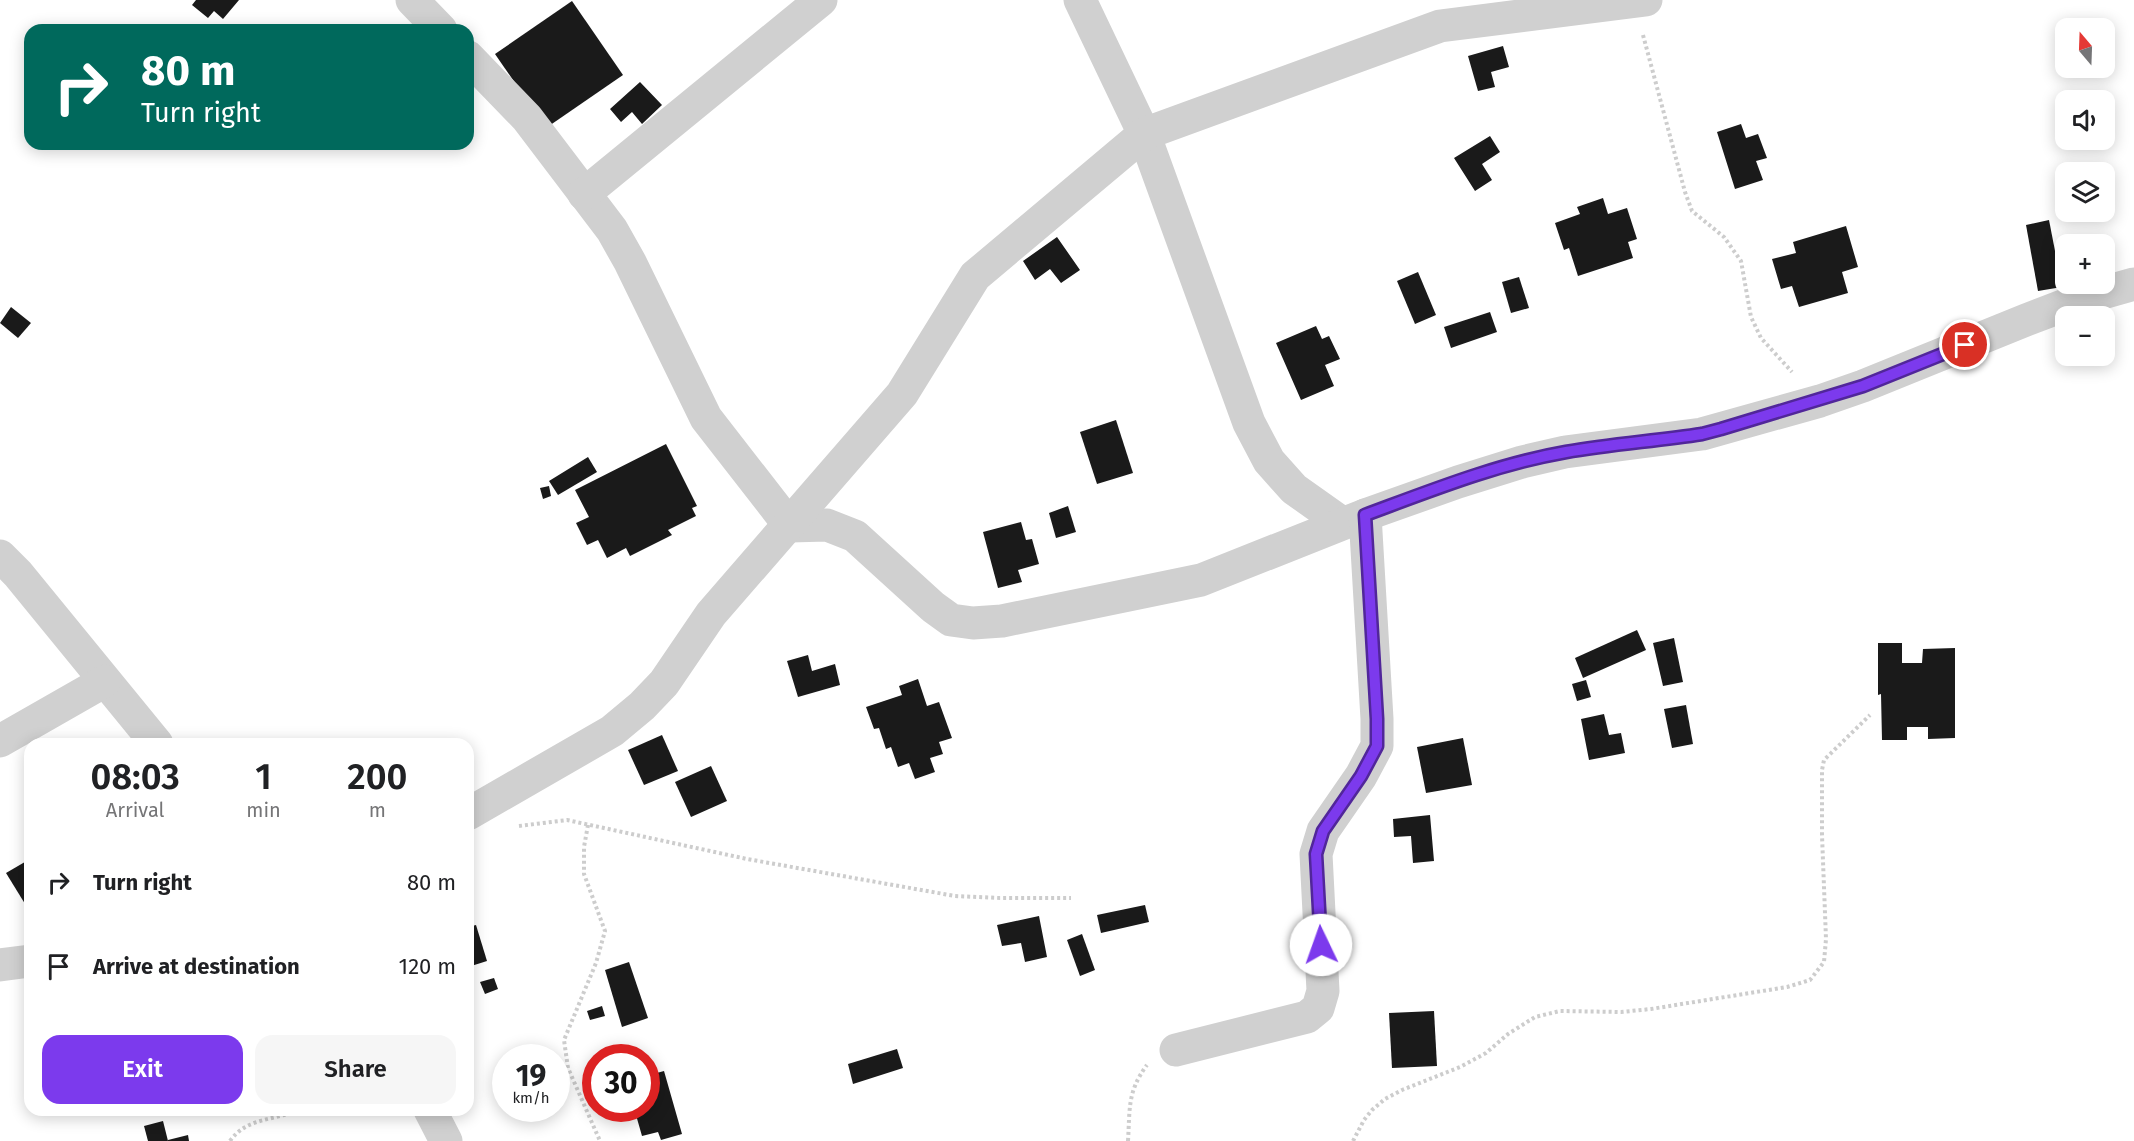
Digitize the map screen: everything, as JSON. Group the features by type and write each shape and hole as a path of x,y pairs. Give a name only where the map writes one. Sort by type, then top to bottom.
{"street":[{"path":"412,0 435,24"},
{"path":"584,194 821,0"},
{"path":"1080,0 1144,134 1249,423 1269,461 1294,489 1353,519"},
{"path":"474,811 612,731 642,706 664,683 711,614 790,526 902,394 975,276 1144,134 1440,26 1640,1"},
{"path":"474,63 527,118 612,230 706,418 790,526"},
{"path":"790,526 827,525 855,536 933,607 951,620 973,623 1024,617 1201,580 1353,519 1522,462 1565,452 1702,434 1820,401 2081,299 2134,284"},
{"path":"1176,1050 1307,1017 1318,1008 1323,991 1316,854 1323,831 1361,776 1377,746 1377,719 1353,519"},
{"path":"0,556 18,574 152,738"},
{"path":"0,741 105,681"},
{"path":"0,965 24,962"},
{"path":"433,1116 446,1141"}],"path":[{"path":"1640,1 1685,192 1692,211 1724,237 1741,261 1751,317 1761,338 1820,401"},
{"path":"1353,1141 1364,1120 1385,1099 1460,1067 1486,1053 1508,1034 1535,1017 1560,1011 1621,1012 1651,1009 1787,987 1810,980 1824,962 1826,939 1822,835 1824,760 1870,715"},
{"path":"512,827 567,820 747,859 955,896 1071,898"},
{"path":"588,825 584,847 584,874 605,931 596,963 564,1040 568,1068 600,1141"},
{"path":"1128,1141 1130,1096 1137,1078 1148,1064 1176,1050"},
{"path":"230,1141 242,1128 255,1121 282,1116"}],"building":[{"path":"196,0 239,0 223,19 214,11 208,18 192,5"},
{"path":"572,1 623,75 546,128 495,54"},
{"path":"1503,46 1509,67 1491,72 1495,87 1478,91 1468,56"},
{"path":"640,82 662,105 642,124 632,112 621,122 610,109"},
{"path":"1741,124 1746,138 1758,134 1767,158 1756,161 1763,180 1735,189 1717,132"},
{"path":"1490,136 1500,152 1482,164 1492,180 1475,191 1454,158"},
{"path":"1603,198 1608,214 1627,208 1637,239 1628,242 1633,258 1578,276 1569,248 1564,250 1555,223 1580,214 1577,207"},
{"path":"2049,220 2055,251 2055,288 2038,291 2026,225"},
{"path":"1846,226 1858,267 1842,272 1848,293 1799,307 1792,286 1781,289 1772,259 1796,253 1793,242"},
{"path":"1057,237 1080,270 1061,283 1050,269 1035,280 1023,261"},
{"path":"1418,272 1436,315 1415,324 1397,281"},
{"path":"1519,277 1529,308 1511,313 1502,282"},
{"path":"11,307 31,323 18,338 0,323"},
{"path":"1490,312 1497,332 1451,348 1444,327"},
{"path":"1316,326 1322,339 1329,336 1340,359 1325,365 1334,386 1301,400 1276,343"},
{"path":"1116,420 1133,473 1097,484 1080,432"},
{"path":"666,444 697,506 692,508 696,516 668,530 672,535 630,556 626,548 607,558 598,540 587,545 576,523 589,517 575,490"},
{"path":"588,457 597,472 558,495 549,481"},
{"path":"549,486 551,496 543,499 540,488"},
{"path":"1068,506 1076,532 1056,538 1049,513"},
{"path":"1021,522 1026,540 1032,539 1039,564 1018,570 1022,582 998,588 983,532"},
{"path":"1637,630 1646,650 1583,678 1575,658"},
{"path":"1674,638 1683,682 1663,686 1653,643"},
{"path":"1878,643 1902,643 1902,663 1922,663 1923,649 1955,648 1955,738 1928,739 1928,727 1907,727 1907,740 1882,740 1881,694 1878,695"},
{"path":"808,655 812,671 835,664 840,685 798,697 787,661"},
{"path":"918,679 927,706 939,702 952,738 939,742 943,754 930,758 935,772 915,779 909,763 898,767 891,747 886,749 879,728 874,729 866,707 902,695 899,686"},
{"path":"1586,680 1591,697 1577,701 1572,684"},
{"path":"1686,705 1693,744 1672,748 1664,709"},
{"path":"1604,714 1609,735 1621,733 1625,753 1589,760 1581,719"},
{"path":"662,735 678,771 644,785 628,750"},
{"path":"1463,738 1472,785 1426,793 1417,747"},
{"path":"711,766 727,801 691,817 675,782"},
{"path":"1430,815 1434,861 1413,863 1411,836 1394,837 1393,819"},
{"path":"24,862 24,902 6,873"},
{"path":"1145,905 1149,922 1101,933 1097,915"},
{"path":"1039,916 1047,957 1025,962 1021,943 1002,946 997,925"},
{"path":"476,925 487,961 474,965 474,926"},
{"path":"1082,934 1095,970 1080,976 1067,940"},
{"path":"629,962 648,1018 622,1027 605,970"},
{"path":"494,978 498,989 485,994 480,982"},
{"path":"602,1006 605,1016 590,1020 587,1011"},
{"path":"1434,1011 1437,1066 1392,1068 1389,1013"},
{"path":"897,1049 903,1068 853,1084 848,1064"},
{"path":"664,1071 682,1134 661,1140 658,1132 642,1136 638,1122 660,1122 660,1072"},
{"path":"163,1121 168,1141 148,1141 144,1126"},
{"path":"188,1135 189,1141 168,1141 168,1140"}],"route":[{"path":"1321,945 1316,854 1323,831 1361,776 1377,746 1365,515 1522,462 1565,452 1702,434 1820,401 1965,345"}]}
